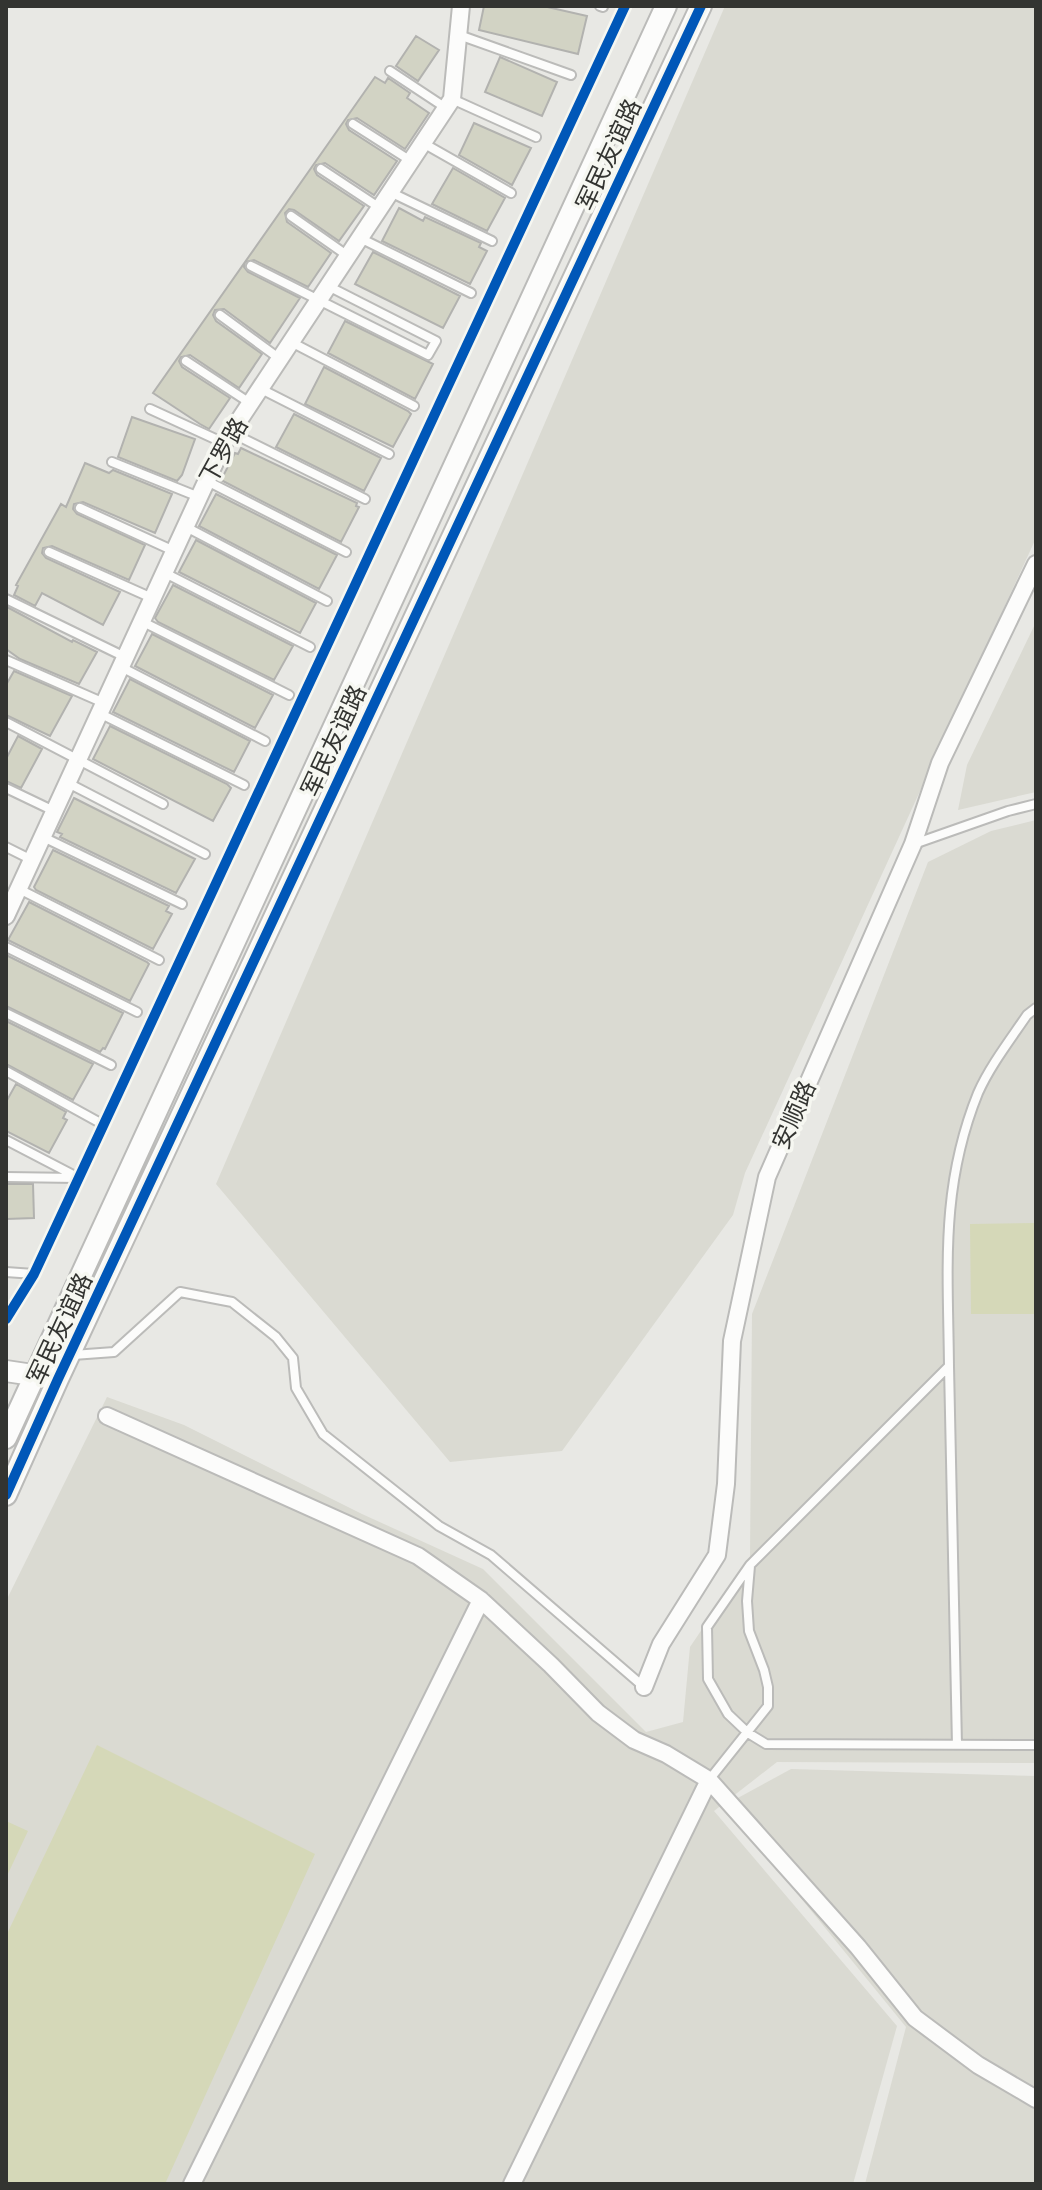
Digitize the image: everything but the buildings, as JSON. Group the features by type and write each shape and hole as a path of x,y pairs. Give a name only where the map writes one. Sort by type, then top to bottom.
{"street":[{"name":"下罗路","path":"6,915 227,438 449,103 461,6"},
{"name":"军民友谊路","path":"6,1438 22,1385 666,6"},
{"name":"军民友谊路","path":"6,1495 68,1356 701,6"},
{"name":"安顺路","path":"644,1687 661,1644 717,1555 726,1484 732,1341 767,1177 913,844 940,763 1036,564"},
{"path":"6,1371 22,1385 54,1388"},
{"path":"107,1416 418,1556 481,1600 598,1713 634,1740 666,1754 709,1780 858,1947 915,2018 978,2065 1036,2099"},
{"path":"192,2184 481,1600"},
{"path":"512,2184 709,1780"}],"lane":[{"path":"458,35 571,75"},
{"path":"390,71 449,103 536,137"},
{"path":"353,124 411,161"},
{"path":"423,143 511,193"},
{"path":"321,169 380,208"},
{"path":"390,192 492,241"},
{"path":"291,216 348,256"},
{"path":"360,238 471,293"},
{"path":"251,266 322,293 436,341 428,355 322,293"},
{"path":"220,315 280,359"},
{"path":"291,342 414,406"},
{"path":"186,361 255,396 389,454"},
{"path":"150,409 227,438 365,499"},
{"path":"112,462 199,497"},
{"path":"207,480 346,552"},
{"path":"80,508 174,551"},
{"path":"185,527 327,601"},
{"path":"49,552 152,598"},
{"path":"164,573 310,647"},
{"path":"6,599 265,741"},
{"path":"142,621 289,695"},
{"path":"6,660 244,785"},
{"path":"6,722 163,804"},
{"path":"67,783 205,854"},
{"path":"6,788 54,811"},
{"path":"913,844 1036,804"},
{"path":"43,837 182,904"},
{"path":"6,847 32,860"},
{"path":"19,889 159,960"},
{"path":"6,947 137,1012"},
{"path":"957,1745 947,1227 954,1166 979,1091 1027,1015 1036,1008"},
{"path":"6,1013 111,1065"},
{"path":"6,1071 104,1125"},
{"path":"6,1140 79,1178 6,1177"},
{"path":"6,1272 34,1274"},
{"path":"68,1356 114,1352 180,1292 232,1302 276,1337 293,1358 296,1388 323,1434 439,1526 491,1555 644,1687"},
{"path":"949,1366 750,1565 707,1627 708,1679 728,1714 748,1733 766,1744 1036,1745"},
{"path":"709,1780 768,1706 764,1670 749,1631 747,1601 750,1565"}],"shaded area":[{"path":"725,6 1036,6 1036,538 745,1173 733,1215 562,1451 450,1462 216,1184"},
{"path":"1036,622 1036,792 958,810 967,765"},
{"path":"1036,820 1036,1763 777,1762 714,1811 897,2026 853,2184 6,2184 6,1601 107,1397 184,1425 362,1514 483,1569 646,1732 683,1722 690,1647 750,1558 752,1314 928,862 991,831"},
{"path":"791,1769 1036,1776 1036,2184 865,2184 906,2027 725,1805"}],"green space":[{"path":"1036,1223 1036,1314 971,1314 970,1224"},
{"path":"97,1745 315,1854 165,2184 6,2184 6,1936"},
{"path":"6,1821 28,1831 6,1878"}],"cycle path":[{"path":"6,1319 34,1274 625,6"},
{"path":"6,1495 701,6"}]}
